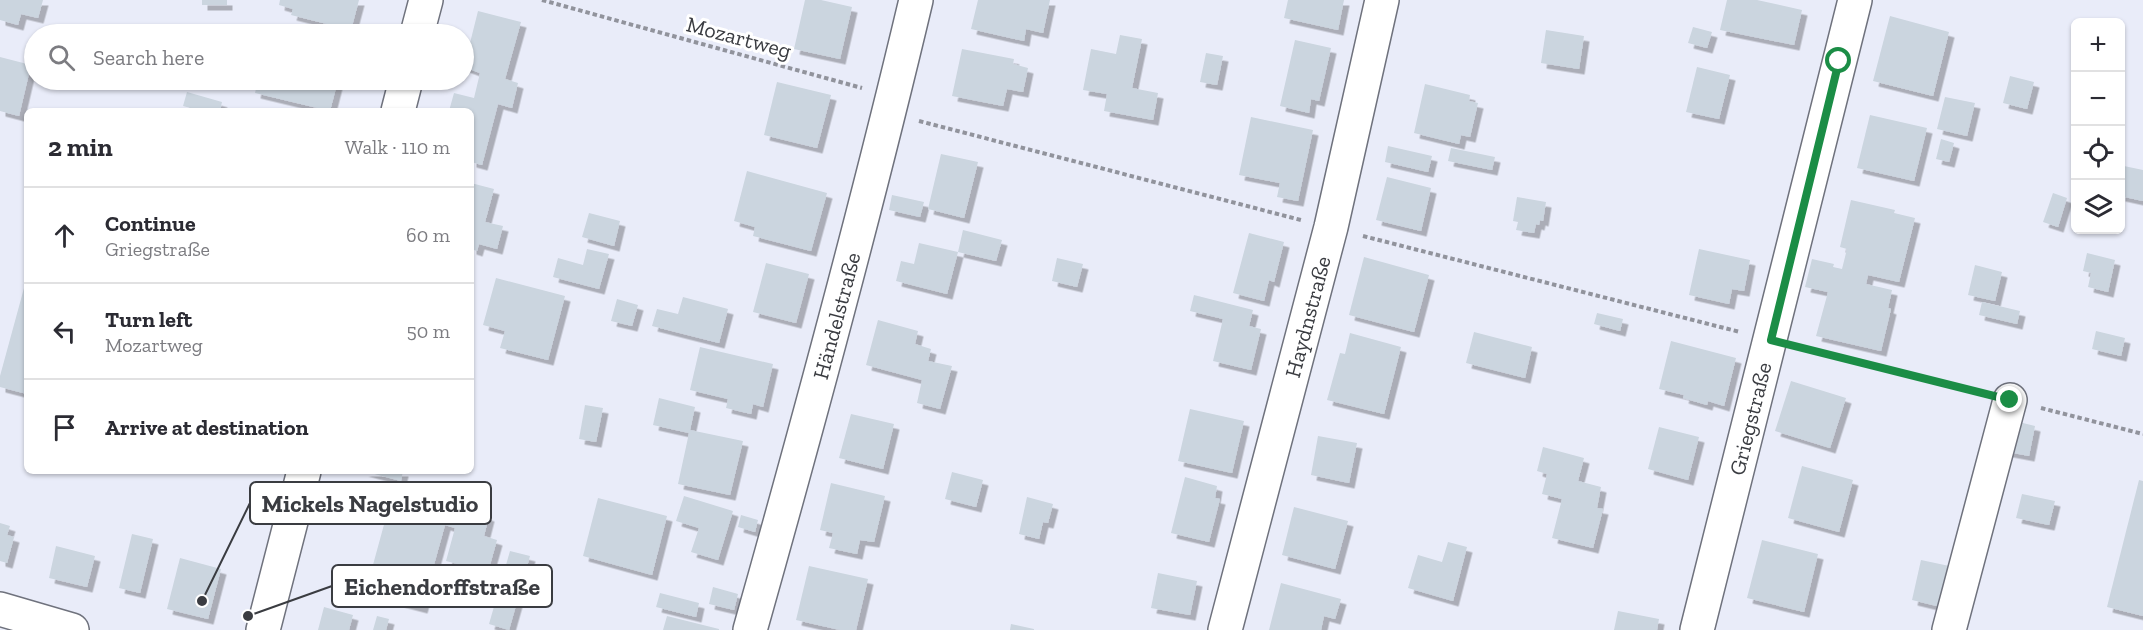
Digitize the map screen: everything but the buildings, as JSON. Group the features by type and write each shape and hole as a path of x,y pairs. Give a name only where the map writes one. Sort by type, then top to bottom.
{"street":[{"path":"420,24 426,0"},
{"name":"Händelstraße","path":"750,630 801,447 893,97 916,0"},
{"name":"Haydnstraße","path":"1225,630 1331,227 1382,0"},
{"name":"Griegstraße","path":"1697,630 1855,0"},
{"path":"399,108 403,90"},
{"path":"1949,630 2010,400"},
{"path":"263,630 303,474"},
{"path":"0,609 72,630"}],"path":[{"name":"Mozartweg","path":"542,0 893,97"},
{"path":"1771,340 2143,434"}],"place":[{"name":"Mickels Nagelstudio","path":"202,601"},
{"name":"Eichendorffstraße","path":"248,616"}],"route":[{"path":"1839,61 1771,340 2010,400"}]}
